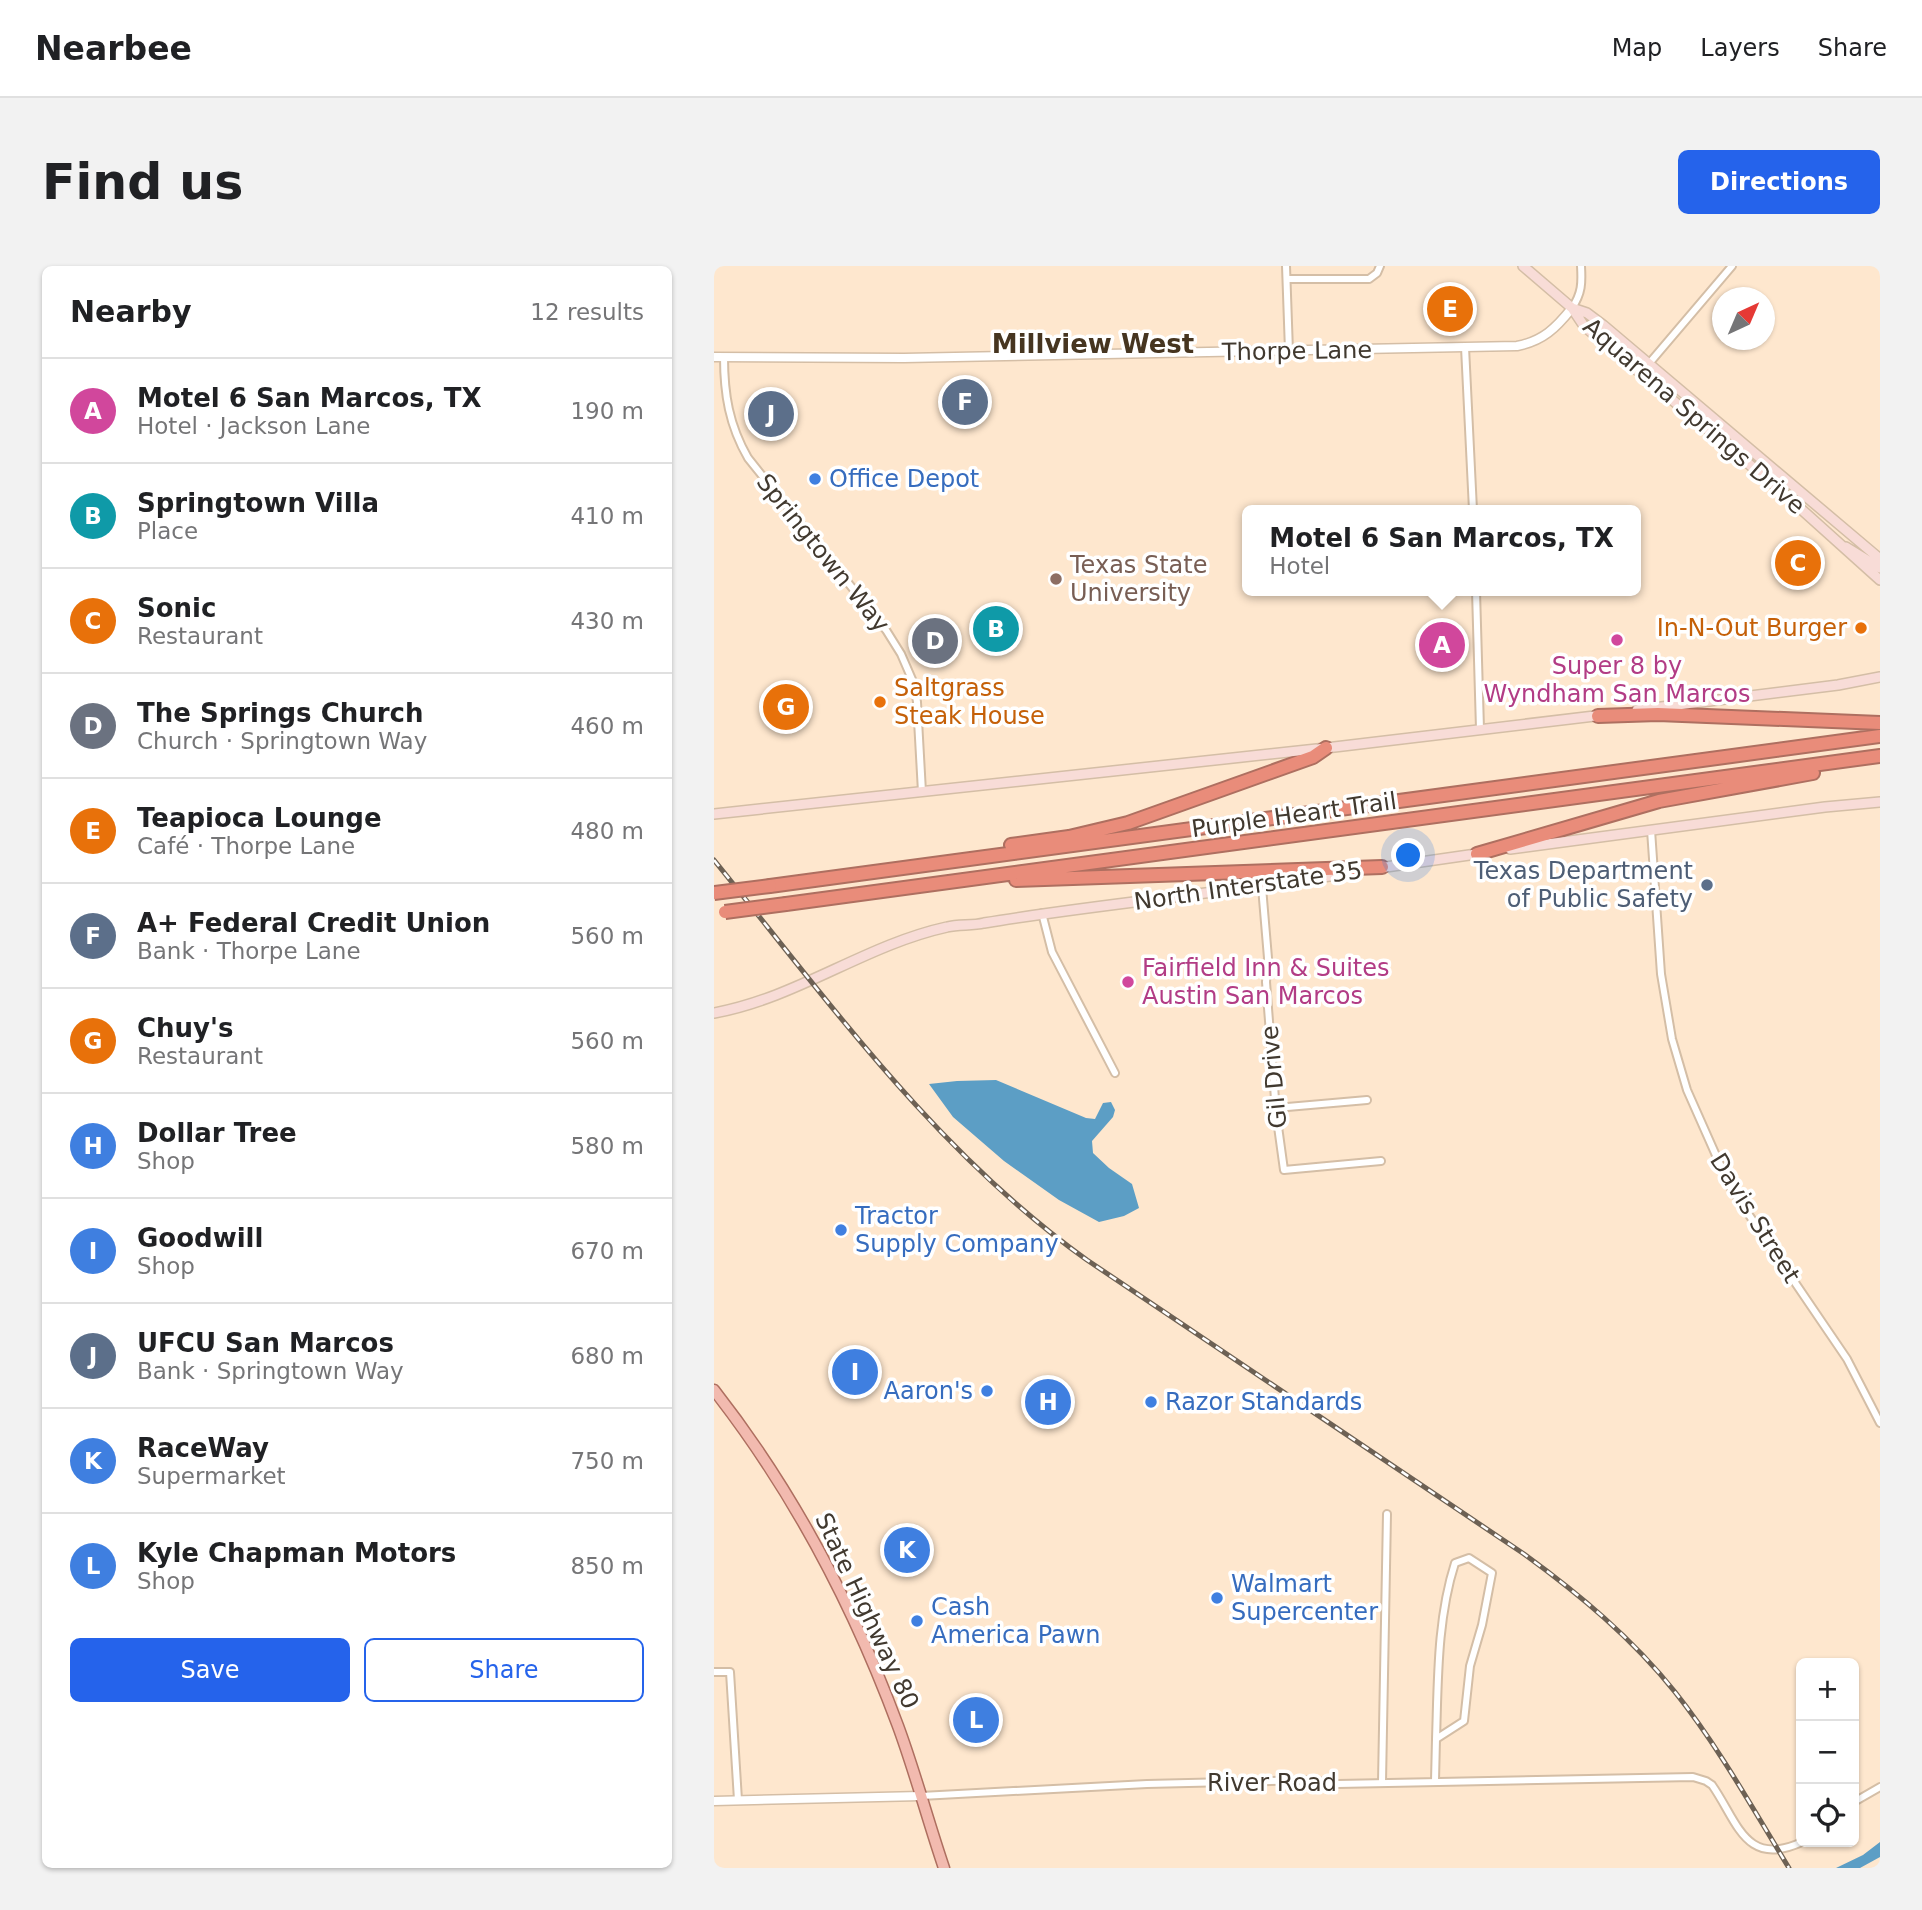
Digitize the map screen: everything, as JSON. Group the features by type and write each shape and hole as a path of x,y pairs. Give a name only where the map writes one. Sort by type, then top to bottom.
{"highway":[{"path":"1598,716 1658,714 1880,723"},
{"name":"Purple Heart Trail","path":"714,893 1880,736"},
{"path":"912,867 1128,823 1313,757 1326,748"},
{"path":"1477,854 1659,801 1880,759"},
{"name":"Purple Heart Trail","path":"720,913 1880,759"},
{"path":"970,880 1056,880 1382,867"}],"main road":[{"name":"Aquarena Springs Drive","path":"1523,266 1572,308 1584,326 1845,546 1854,559 1880,580"},
{"name":"Aquarena Springs Drive","path":"1572,308 1592,316 1877,556"},
{"path":"1663,392 1671,392 1707,422 1717,421"},
{"path":"1845,546 1880,568"},
{"path":"714,814 1326,748 1598,716 1838,685 1880,677"},
{"name":"North Interstate 35","path":"714,1013 786,993 873,950 950,926 1262,887 1382,867 1858,802 1880,802"},
{"name":"State Highway 80","path":"714,1390 781,1485 833,1578 899,1728 944,1868"}],"street":[{"path":"1286,266 1289,351"},
{"path":"1287,278 1369,279 1377,273 1380,266"},
{"path":"1572,308 1582,288 1581,266"},
{"path":"1642,373 1732,266"},
{"name":"Thorpe Lane","path":"714,357 904,358 1531,344 1554,330 1572,308"},
{"path":"1465,347 1473,505"},
{"name":"Springtown Way","path":"724,357 726,402 735,433 748,458 886,630 909,671 917,702 922,792"},
{"path":"1476,596 1480,729"},
{"name":"Davis Street","path":"1651,830 1661,974 1672,1040 1687,1090 1730,1187 1847,1359 1880,1423"},
{"name":"Gil Drive","path":"1262,887 1268,958 1266,988 1284,1170 1381,1161"},
{"path":"1042,913 1052,952 1115,1073"},
{"path":"1276,1108 1367,1100"},
{"path":"1382,1782 1387,1514"},
{"path":"1435,1781 1436,1739 1438,1666 1448,1585 1455,1563 1469,1558 1492,1573 1482,1625 1470,1666 1464,1721 1436,1739"},
{"path":"714,1672 730,1672 738,1800"},
{"name":"River Road","path":"714,1801 921,1796 1147,1784 1311,1780 1338,1784 1700,1778 1712,1785 1736,1831 1753,1854"},
{"path":"1859,1799 1880,1787"},
{"path":"1783,1856 1796,1846"}],"water":[{"path":"996,1080 1086,1118 1095,1119 1103,1103 1111,1102 1115,1110 1113,1117 1092,1141 1093,1153 1132,1184 1139,1208 1124,1216 1099,1222 1059,1200 1004,1161 953,1117 929,1084"},
{"path":"1880,1842 1880,1857 1860,1868 1836,1868 1863,1855"}],"railway":[{"path":"714,860 887,1073 933,1124 1033,1218 1087,1260 1524,1554 1585,1601 1623,1635 1675,1692 1706,1734 1789,1868"}],"place":[{"name":"Teapioca Lounge","path":"1450,309"},
{"name":"A+ Federal Credit Union","path":"965,402"},
{"name":"UFCU San Marcos","path":"771,414"},
{"name":"Office Depot","path":"815,479"},
{"name":"Sonic","path":"1798,563"},
{"name":"Texas State University","path":"1056,579"},
{"name":"In-N-Out Burger","path":"1861,628"},
{"name":"Springtown Villa","path":"996,629"},
{"name":"Super 8 by Wyndham San Marcos","path":"1617,640"},
{"name":"The Springs Church","path":"935,641"},
{"name":"Motel 6 San Marcos, TX","path":"1442,645"},
{"name":"Saltgrass Steak House","path":"880,702"},
{"name":"Chuy's","path":"786,707"},
{"name":"Texas Department of Public Safety","path":"1707,885"},
{"name":"Fairfield Inn & Suites Austin San Marcos","path":"1128,982"},
{"name":"Tractor Supply Company","path":"841,1230"},
{"name":"Goodwill","path":"855,1372"},
{"name":"Aaron's","path":"987,1391"},
{"name":"Dollar Tree","path":"1048,1402"},
{"name":"Razor Standards","path":"1151,1402"},
{"name":"RaceWay","path":"907,1550"},
{"name":"Walmart Supercenter","path":"1217,1598"},
{"name":"Cash America Pawn","path":"917,1621"},
{"name":"Kyle Chapman Motors","path":"976,1720"}],"district":[{"name":"Millview West","path":"1093,344"}]}
